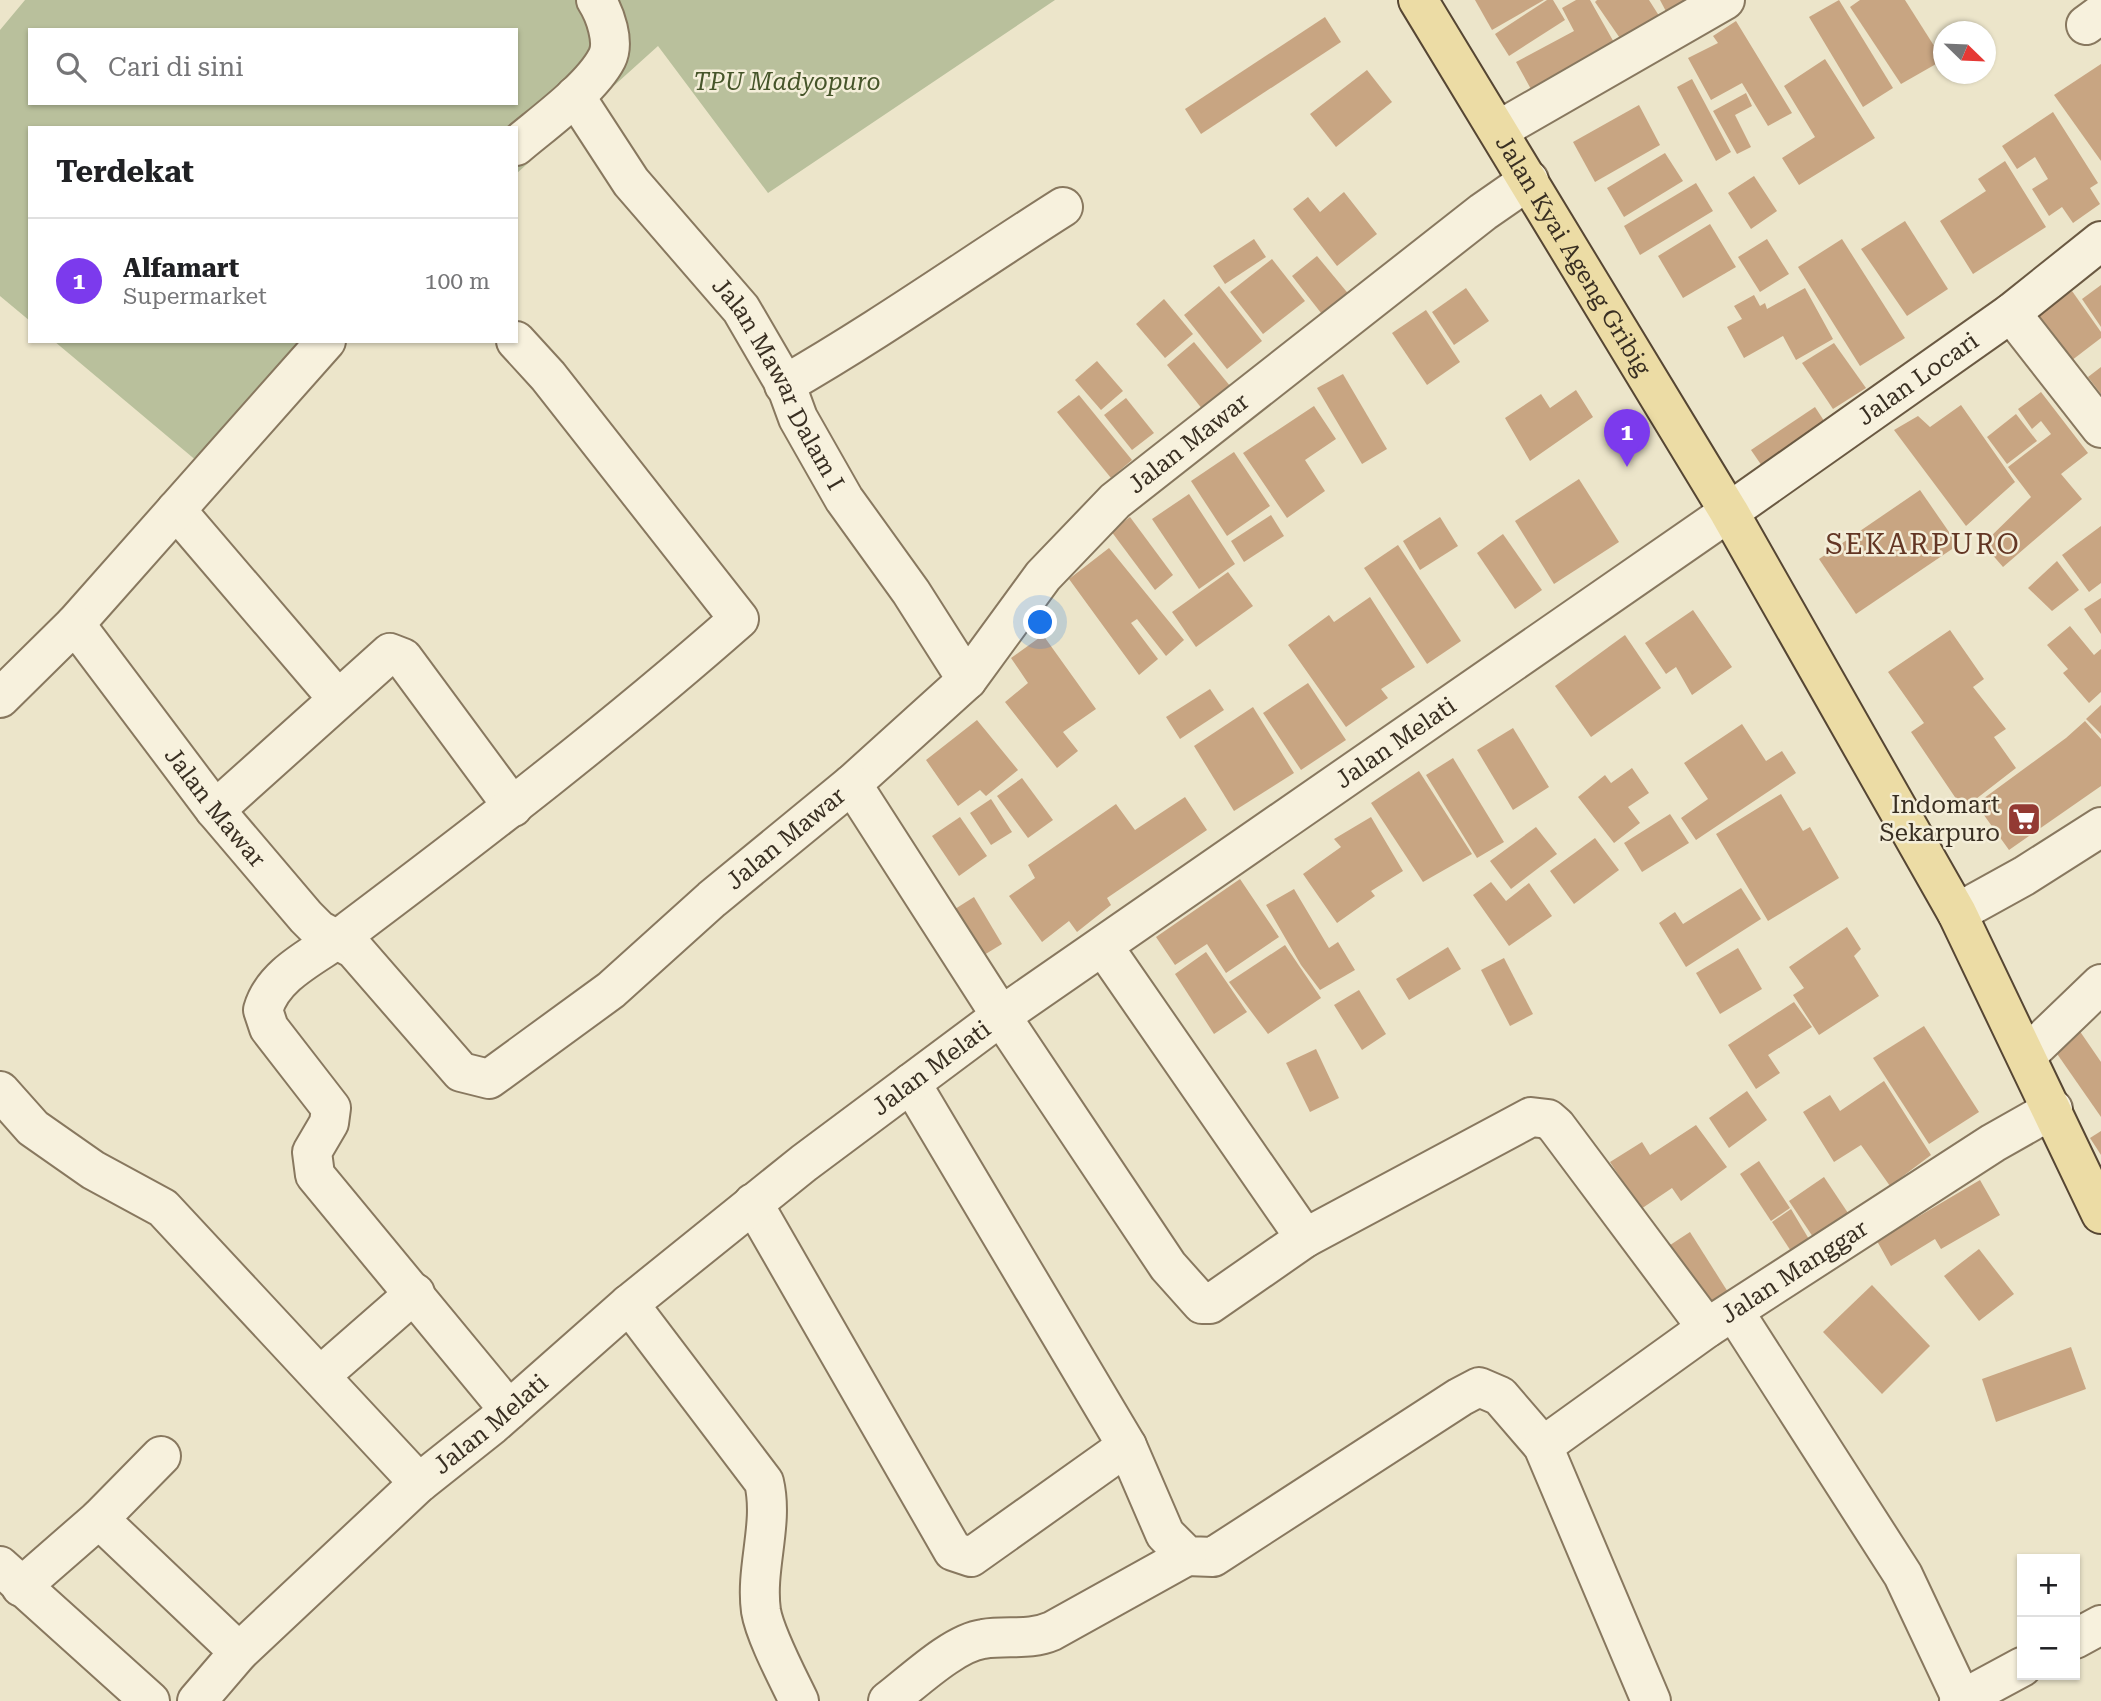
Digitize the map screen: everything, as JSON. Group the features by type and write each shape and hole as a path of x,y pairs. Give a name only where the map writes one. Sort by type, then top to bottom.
{"main road":[{"name":"Jalan Kyai Ageng Gribig","path":"1418,0 1729,512 1957,913 2101,1214"}],"street":[{"path":"518,144 575,96 607,57 609,39 596,0"},
{"path":"1499,130 1725,0"},
{"name":"Jalan Mawar Dalam I","path":"575,96 631,183 741,309 784,384 810,442 844,499 911,592 967,680"},
{"name":"Jalan Mawar","path":"78,627 215,810 306,917 319,930 354,949 461,1072 489,1079 611,990 712,899 852,784 967,680 1043,576 1115,501 1473,219 1529,180"},
{"path":"784,384 851,347 924,295 1063,207"},
{"name":"Jalan Locari","path":"1729,512 2011,313 2101,241"},
{"path":"2011,313 2101,428"},
{"path":"0,698 78,627 176,510 324,343"},
{"path":"509,1410 315,1175 312,1152 329,1123 331,1108 269,1028 262,1010 276,982 337,940 513,807 654,694 739,619 548,376 518,343"},
{"path":"176,510 337,698"},
{"name":"Jalan Melati","path":"197,1701 239,1652 419,1483 509,1410 629,1304 753,1203 1001,1016 1729,512"},
{"path":"215,810 390,653 400,656 513,807"},
{"path":"852,784 1001,1016 1168,1266 1202,1304 1210,1304 1305,1238 1531,1117 1548,1119 1721,1321 1903,1575 1960,1700 2017,1670"},
{"path":"1957,913 2024,876 2101,827"},
{"path":"1103,946 1305,1238"},
{"path":"2026,1055 2101,984"},
{"path":"911,1083 1126,1446 1165,1534 1187,1556"},
{"path":"0,1091 33,1128 93,1170 163,1208 419,1483"},
{"name":"Jalan Manggar","path":"1543,1446 1721,1321 1993,1143 2053,1110"},
{"path":"753,1203 953,1550 971,1557 1126,1446"},
{"path":"320,1376 415,1293"},
{"path":"629,1304 764,1482 768,1507 761,1613 799,1701"},
{"path":"888,1701 954,1652 981,1639 1037,1637 1187,1556 1213,1557 1479,1387 1500,1396 1543,1446 1651,1701"},
{"path":"150,1701 11,1576 99,1518 161,1456"},
{"path":"99,1518 239,1652"},
{"path":"2080,1636 2101,1625"}],"green space":[{"name":"TPU Madyopuro","path":"25,0 1055,0 768,193 658,46 518,172 518,126 28,126 28,319 0,296 0,30"},
{"path":"56,343 330,343 198,462"}],"building":[{"path":"1475,0 1544,0 1492,30"},
{"path":"1547,0 1553,0 1565,20 1509,56 1495,34"},
{"path":"1576,0 1590,0 1620,53 1537,100 1516,62 1574,31 1562,8"},
{"path":"1649,0 1663,22 1626,47 1595,2"},
{"path":"1660,0 1704,0 1670,19"},
{"path":"1839,0 1893,88 1863,107 1809,17"},
{"path":"1860,0 1905,0 1933,44 1933,66 1901,84 1850,7"},
{"path":"1325,17 1341,42 1201,134 1185,109"},
{"path":"1736,21 1792,113 1768,126 1742,83 1711,100 1688,58 1718,43 1713,36"},
{"path":"1825,59 1875,138 1799,185 1782,158 1815,137 1784,86"},
{"path":"2101,64 2101,161 2054,95"},
{"path":"1367,70 1392,102 1336,147 1310,114"},
{"path":"1692,79 1731,152 1716,161 1677,87"},
{"path":"1746,93 1752,106 1735,115 1751,147 1737,154 1713,111"},
{"path":"1639,105 1660,145 1595,182 1573,142"},
{"path":"2053,112 2098,183 2090,188 2100,204 2073,223 2062,207 2049,216 2032,189 2048,179 2035,157 2017,169 2002,146"},
{"path":"1665,153 1683,181 1624,217 1607,188"},
{"path":"2005,161 2046,227 1973,274 1940,221 1986,191 1978,179"},
{"path":"1754,176 1777,211 1751,229 1728,193"},
{"path":"1696,183 1713,211 1640,255 1624,226"},
{"path":"1344,192 1377,234 1337,266 1293,209 1308,197 1320,212"},
{"path":"1905,221 1948,289 1907,316 1861,249"},
{"path":"1710,224 1736,267 1683,298 1658,256"},
{"path":"1254,239 1266,257 1225,284 1213,266"},
{"path":"1767,239 1789,274 1760,292 1738,257"},
{"path":"1842,239 1905,338 1860,366 1798,267"},
{"path":"1317,256 1351,297 1325,318 1292,276"},
{"path":"1272,259 1305,301 1263,334 1230,292"},
{"path":"2101,285 2101,327 2082,299"},
{"path":"1219,286 1262,341 1227,369 1184,315"},
{"path":"1466,288 1489,321 1454,345 1432,312"},
{"path":"1805,288 1833,339 1796,360 1783,336 1744,358 1727,327 1742,319 1734,306 1754,295 1760,306 1765,303 1767,309"},
{"path":"2072,291 2101,332 2101,338 2063,367 2030,322"},
{"path":"1164,299 1193,334 1165,358 1136,324"},
{"path":"1426,310 1460,362 1427,385 1392,333"},
{"path":"1194,342 1235,392 1207,415 1167,365"},
{"path":"1834,343 1866,388 1833,409 1802,363"},
{"path":"1097,361 1123,391 1101,410 1075,380"},
{"path":"2101,367 2101,394 2088,377"},
{"path":"1343,374 1387,449 1362,464 1317,388"},
{"path":"1576,390 1593,417 1530,461 1505,418 1541,394 1550,408"},
{"path":"2041,392 2088,453 2061,474 2082,499 2003,567 1983,544 2031,497 2008,467 2051,434 2041,421 2032,429 2018,409"},
{"path":"1079,395 1132,460 1111,478 1057,412"},
{"path":"1126,398 1154,433 1132,450 1104,415"},
{"path":"1961,405 2015,482 1966,526 1894,430 1918,416 1930,427"},
{"path":"1314,406 1336,439 1305,460 1325,491 1287,518 1243,453"},
{"path":"1815,407 1834,436 1771,479 1751,450"},
{"path":"2016,414 2037,441 2007,464 1987,437"},
{"path":"1234,452 1270,506 1227,536 1191,481"},
{"path":"1579,479 1619,542 1554,584 1515,521"},
{"path":"1920,490 1958,545 1856,614 1819,559"},
{"path":"1189,494 1235,564 1199,589 1152,519"},
{"path":"1271,515 1284,536 1244,562 1231,541"},
{"path":"1130,517 1173,575 1155,590 1111,531"},
{"path":"1440,517 1458,546 1420,570 1403,541"},
{"path":"2101,526 2101,583 2089,592 2062,555"},
{"path":"1503,534 1542,590 1515,609 1477,553"},
{"path":"1398,545 1461,641 1427,664 1364,568"},
{"path":"1109,548 1184,640 1166,656 1137,619 1131,623 1158,659 1139,675 1069,579"},
{"path":"2057,561 2079,590 2052,611 2028,588"},
{"path":"1228,572 1253,606 1196,647 1172,612"},
{"path":"1370,597 1415,667 1381,689 1388,698 1346,727 1288,645 1329,615 1334,622"},
{"path":"2101,598 2101,634 2084,609"},
{"path":"1693,610 1732,667 1692,695 1676,667 1666,674 1645,643"},
{"path":"2070,626 2094,655 2101,649 2101,692 2089,703 2063,673 2068,669 2047,645"},
{"path":"1950,630 1984,679 1973,687 2006,729 1994,737 2016,768 1963,809 1911,732 1924,723 1888,672"},
{"path":"1043,635 1096,709 1063,732 1078,751 1057,768 1005,702 1028,683 1011,658"},
{"path":"1625,635 1661,688 1591,737 1555,686"},
{"path":"1308,683 1346,740 1301,770 1263,713"},
{"path":"1210,689 1224,710 1180,739 1166,717"},
{"path":"2101,705 2101,734 2086,719"},
{"path":"1253,707 1294,773 1234,811 1194,746"},
{"path":"977,720 1018,770 986,796 980,790 958,806 926,760"},
{"path":"2085,721 2101,739 2101,786 2009,850 1976,804"},
{"path":"1742,724 1766,761 1782,751 1796,773 1696,840 1681,818 1708,799 1684,763"},
{"path":"1513,728 1549,787 1513,810 1477,750"},
{"path":"1453,758 1504,842 1477,858 1426,775"},
{"path":"1632,768 1649,793 1628,807 1640,823 1614,843 1578,797 1605,775 1611,783"},
{"path":"1419,771 1472,854 1423,882 1371,803"},
{"path":"1022,778 1053,820 1028,838 997,796"},
{"path":"1781,794 1803,831 1810,827 1839,878 1768,921 1716,834"},
{"path":"1185,797 1207,830 1107,898 1111,905 1077,932 1069,921 1042,942 1009,896 1035,878 1028,865 1116,804 1135,830"},
{"path":"991,799 1012,832 991,845 970,813"},
{"path":"1670,814 1689,843 1642,872 1624,843"},
{"path":"960,817 987,856 959,876 932,836"},
{"path":"1371,817 1403,871 1371,891 1375,896 1337,923 1303,874 1341,847 1334,839"},
{"path":"1536,827 1557,854 1511,889 1490,861"},
{"path":"1595,838 1619,870 1574,904 1550,871"},
{"path":"1240,879 1279,937 1226,973 1207,944 1175,965 1156,937"},
{"path":"1491,882 1506,901 1529,883 1552,916 1509,946 1473,895"},
{"path":"1741,888 1761,919 1686,967 1659,923 1675,912 1683,924"},
{"path":"1294,889 1329,948 1338,942 1355,970 1320,990 1301,965 1266,905"},
{"path":"974,897 1002,944 984,955 955,909"},
{"path":"1847,927 1861,949 1854,956 1879,996 1819,1035 1793,995 1804,988 1789,967"},
{"path":"1285,945 1321,998 1268,1034 1229,982"},
{"path":"1448,947 1461,969 1409,1000 1396,979"},
{"path":"1738,948 1762,989 1720,1014 1696,973"},
{"path":"1206,952 1247,1012 1214,1034 1175,974"},
{"path":"1504,958 1533,1014 1510,1026 1481,970"},
{"path":"1359,990 1386,1034 1362,1050 1334,1005"},
{"path":"1794,1002 1812,1027 1768,1055 1780,1073 1756,1089 1728,1045"},
{"path":"1924,1026 1979,1112 1929,1144 1873,1058"},
{"path":"2079,1030 2101,1062 2101,1117 2053,1048"},
{"path":"1316,1049 1339,1098 1310,1112 1286,1063"},
{"path":"1884,1081 1931,1155 1890,1186 1861,1145 1834,1162 1803,1112 1830,1095 1840,1111"},
{"path":"1747,1091 1767,1120 1729,1148 1709,1118"},
{"path":"1696,1125 1727,1167 1681,1201 1672,1188 1641,1209 1610,1162 1642,1142 1650,1155"},
{"path":"2101,1131 2101,1155 2090,1138"},
{"path":"1759,1161 1790,1208 1771,1221 1740,1174"},
{"path":"1824,1177 1850,1216 1815,1240 1789,1201"},
{"path":"1980,1180 2000,1215 1941,1249 1935,1239 1891,1266 1877,1241"},
{"path":"1791,1209 1816,1251 1798,1262 1772,1222"},
{"path":"1690,1232 1733,1300 1705,1319 1661,1251"},
{"path":"1979,1249 2014,1294 1979,1321 1944,1276"},
{"path":"1872,1285 1930,1346 1882,1394 1823,1332"},
{"path":"2071,1347 2086,1389 1996,1422 1982,1379"}],"place":[{"name":"Alfamart","path":"1627,467"},
{"name":"Indomart Sekarpuro","path":"2024,819"}],"district":[{"name":"SEKARPURO","path":"1923,544"}]}
